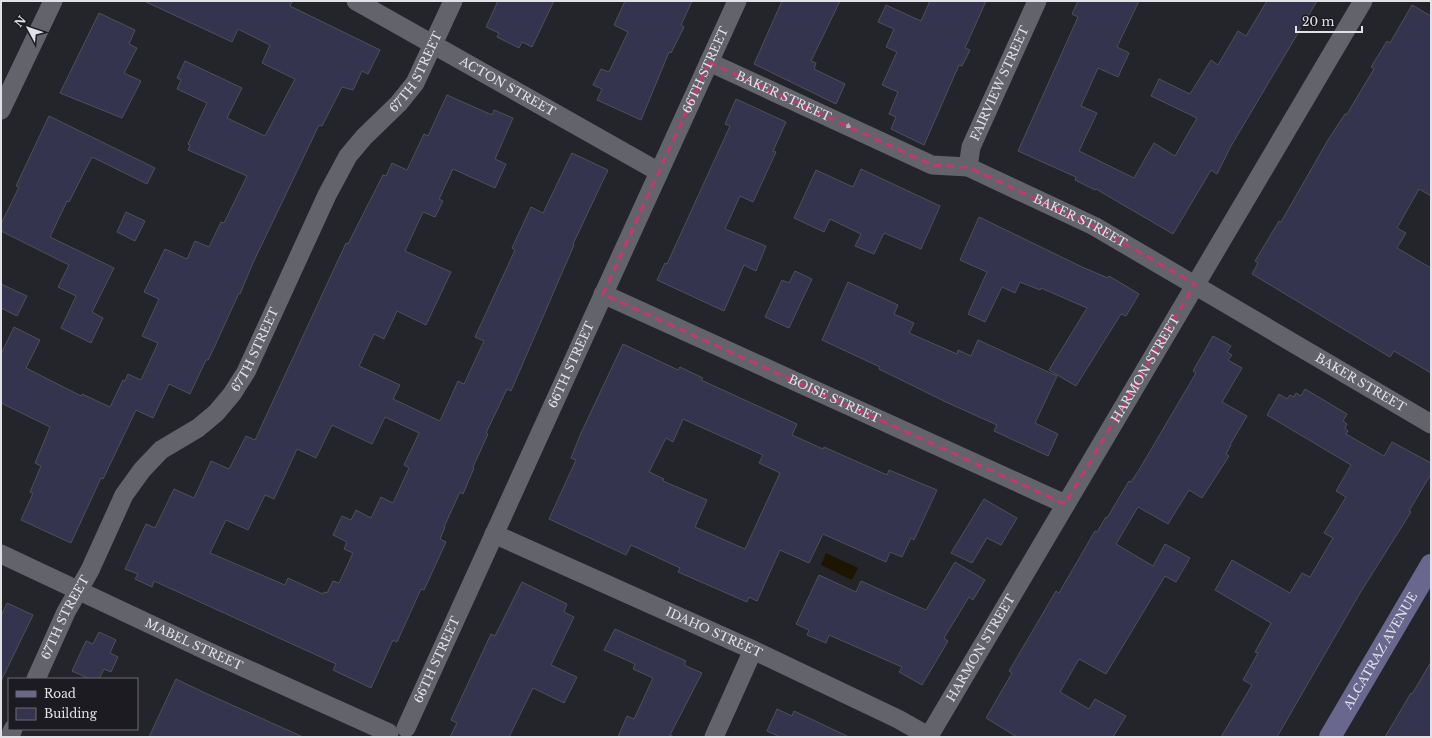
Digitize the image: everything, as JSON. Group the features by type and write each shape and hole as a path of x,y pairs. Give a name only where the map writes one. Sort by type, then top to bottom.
{"street":[{"path":"1,110 53,1"},
{"name":"ACTON STREET","path":"356,1 659,172"},
{"name":"67TH STREET","path":"36,678 66,612 90,570 124,495 142,470 161,450 198,428 216,413 232,394 246,372 327,195 348,156 399,103 415,83 453,1"},
{"name":"66TH STREET","path":"398,734 494,534 737,1"},
{"name":"FAIRVIEW STREET","path":"968,168 971,147 1037,1"},
{"name":"HARMON STREET","path":"929,737 1065,504 1363,1"},
{"name":"BAKER STREET","path":"709,62 932,165 968,168 1094,226 1431,424"},
{"name":"BOISE STREET","path":"604,294 1065,504"},
{"name":"IDAHO STREET","path":"494,534 753,650 898,719 929,737"},
{"name":"MABEL STREET","path":"1,554 79,591 398,734"},
{"name":"ALCATRAZ AVENUE","path":"1330,737 1431,565"},
{"path":"714,737 753,650"}],"highlighted area":[{"path":"709,62 932,165 968,167 1094,226 1195,284 1065,504 603,294"}],"shaded area":[{"path":"826,553 858,568 852,580 821,565"}],"building":[{"path":"144,1 292,1 290,6 380,50 368,74 362,71 353,90 342,87 322,126 319,125 252,265 240,294 239,293 213,350 208,360 206,360 190,394 169,384 153,418 136,410 103,479 101,478 71,543 21,520 33,493 30,492 41,466 35,463 50,427 1,403 1,354 14,327 40,340 26,368 81,396 82,394 110,407 123,380 125,381 128,374 141,380 158,343 142,336 159,299 144,292 165,249 187,259 195,241 209,247 221,222 224,223 247,176 188,150 190,145 188,144 207,103 177,89 181,80 177,78 185,61 242,88 227,118 265,136 295,79 262,63 270,45 238,29 232,42"},
{"path":"498,1 554,1 532,47 522,42 519,48 497,37 499,33 486,27"},
{"path":"625,1 692,1 681,25 684,27 671,53 669,52 641,120 597,100 602,89 593,85 601,69 609,72 628,32 614,25"},
{"path":"782,1 840,1 811,61 816,63 814,69 845,84 836,104 754,64"},
{"path":"930,1 986,1 965,48 970,50 962,66 959,65 924,145 891,129 896,117 889,114 898,92 882,85 897,52 886,47 894,29 878,22 886,5 921,21"},
{"path":"1078,1 1139,1 1117,47 1129,53 1118,77 1098,68 1081,106 1097,113 1079,151 1134,178 1154,143 1175,156 1197,118 1151,96 1159,79 1190,94 1211,60 1218,65 1238,31 1246,36 1267,1 1317,1 1231,146 1217,174 1211,170 1173,234 1096,189 1095,190 1075,180 1076,177 1018,151 1078,17 1072,14"},
{"path":"1412,5 1431,16 1431,196 1419,189 1397,228 1406,233 1397,248 1431,268 1431,373 1394,351 1390,357 1252,274 1258,263 1255,261 1279,221 1281,222 1328,140 1345,114 1347,114 1374,69 1371,67 1387,41 1390,43"},
{"path":"99,13 135,30 129,44 137,48 124,73 141,81 122,118 60,93"},
{"path":"447,95 492,115 494,110 513,118 495,159 506,164 495,188 453,169 439,199 443,201 435,217 423,212 405,251 451,272 426,325 397,311 384,339 374,334 359,366 400,385 393,399 440,421 458,381 464,384 484,341 475,337 515,250 512,248 531,207 543,213 572,153 608,170 573,244 574,245 511,391 507,389 486,433 488,434 463,494 460,492 444,527 440,539 446,542 424,590 421,589 397,642 393,640 371,688 333,670 336,664 154,581 152,587 135,579 138,574 125,569 146,524 155,528 174,489 194,498 211,461 229,469 246,436 255,440 346,243 348,244 383,175 386,176 392,163 407,170 424,134 428,136","holes":["385,417 419,433 404,465 409,468 393,503 381,497 371,518 356,510 351,520 342,516 333,535 347,542 344,549 353,553 339,583 333,581 327,593 324,592 323,594 288,578 285,585 210,553 226,520 248,530 265,495 274,499 297,449 316,458 332,425 372,444"]},
{"path":"736,99 786,122 773,151 776,152 753,202 740,196 725,229 766,246 756,271 744,265 724,311 657,280 665,263 667,264 730,126 725,124"},
{"path":"49,116 155,168 147,184 92,157 69,202 67,201 50,237 114,268 92,312 103,318 91,343 61,328 76,296 58,287 69,265 1,231 1,224 19,187 16,186"},
{"path":"861,169 940,206 921,249 884,233 874,254 855,246 861,234 830,219 824,232 794,218 816,170 853,187"},
{"path":"126,212 145,221 135,241 117,232"},
{"path":"979,217 1082,267 1108,278 1109,276 1139,294 1126,316 1121,314 1076,386 1049,370 1087,308 1041,288 1040,290 1020,282 1015,293 1002,287 985,322 968,314 987,272 960,260"},
{"path":"795,271 812,279 789,328 765,317 782,280 789,283"},
{"path":"848,282 898,305 894,314 914,323 909,333 957,354 958,350 971,356 978,340 1057,376 1035,423 1058,434 1048,456 994,431 997,425 948,403 879,369 880,367 822,340"},
{"path":"1,284 27,296 17,316 1,308"},
{"path":"1213,336 1231,346 1227,352 1232,355 1228,360 1242,368 1222,402 1247,416 1230,445 1226,454 1229,456 1202,498 1189,490 1168,524 1138,507 1116,544 1153,566 1165,544 1190,558 1176,582 1165,576 1106,674 1079,659 1060,692 1089,709 1095,699 1126,716 1113,737 1017,737 986,718 1012,673 1009,671 1056,591 1059,593 1095,531 1097,532 1129,481 1131,482 1139,470 1196,373 1193,371"},
{"path":"623,344 678,370 680,367 703,378 701,380 797,424 792,435 823,449 824,447 887,475 889,470 937,490 914,540 911,538 902,557 890,552 886,562 823,534 809,563 780,550 757,601 749,597 747,602 678,572 680,568 631,545 626,555 549,519 576,460 571,458 581,433","holes":["683,419 763,455 759,463 780,473 745,549 695,527 707,500 663,481 664,479 649,472 666,438 673,442"]},
{"path":"1305,389 1347,414 1343,421 1347,424 1345,428 1348,431 1346,434 1384,456 1392,442 1431,463 1431,474 1409,511 1411,512 1360,593 1277,737 1221,737 1252,685 1243,680 1258,653 1255,652 1271,623 1215,590 1232,560 1290,593 1302,573 1310,577 1333,538 1324,533 1346,497 1336,491 1351,465 1267,415 1279,394 1287,399 1290,395 1294,397 1296,393 1301,396"},
{"path":"984,499 1017,518 1001,545 987,538 972,563 951,553"},
{"path":"955,562 985,580 973,600 969,597 944,638 948,641 922,685 899,672 902,667 829,635 826,643 807,635 809,630 796,624 819,575 856,592 861,581 926,610"},
{"path":"522,582 567,604 564,612 574,617 551,665 577,677 564,703 533,688 509,737 450,737 457,723 451,720 491,634 495,636"},
{"path":"7,603 33,615 1,681 1,616"},
{"path":"615,629 686,661 684,665 702,673 670,735 674,737 618,737 627,716 634,719 653,678 633,669 635,664 604,650"},
{"path":"99,632 116,640 110,653 118,657 111,672 104,669 100,678 88,678 72,671 86,641 93,644"},
{"path":"1431,662 1431,737 1385,737 1411,693 1412,694"},
{"path":"176,679 203,692 303,737 149,737"},
{"path":"777,709 792,716 794,711 849,737 780,737 767,731"}]}
